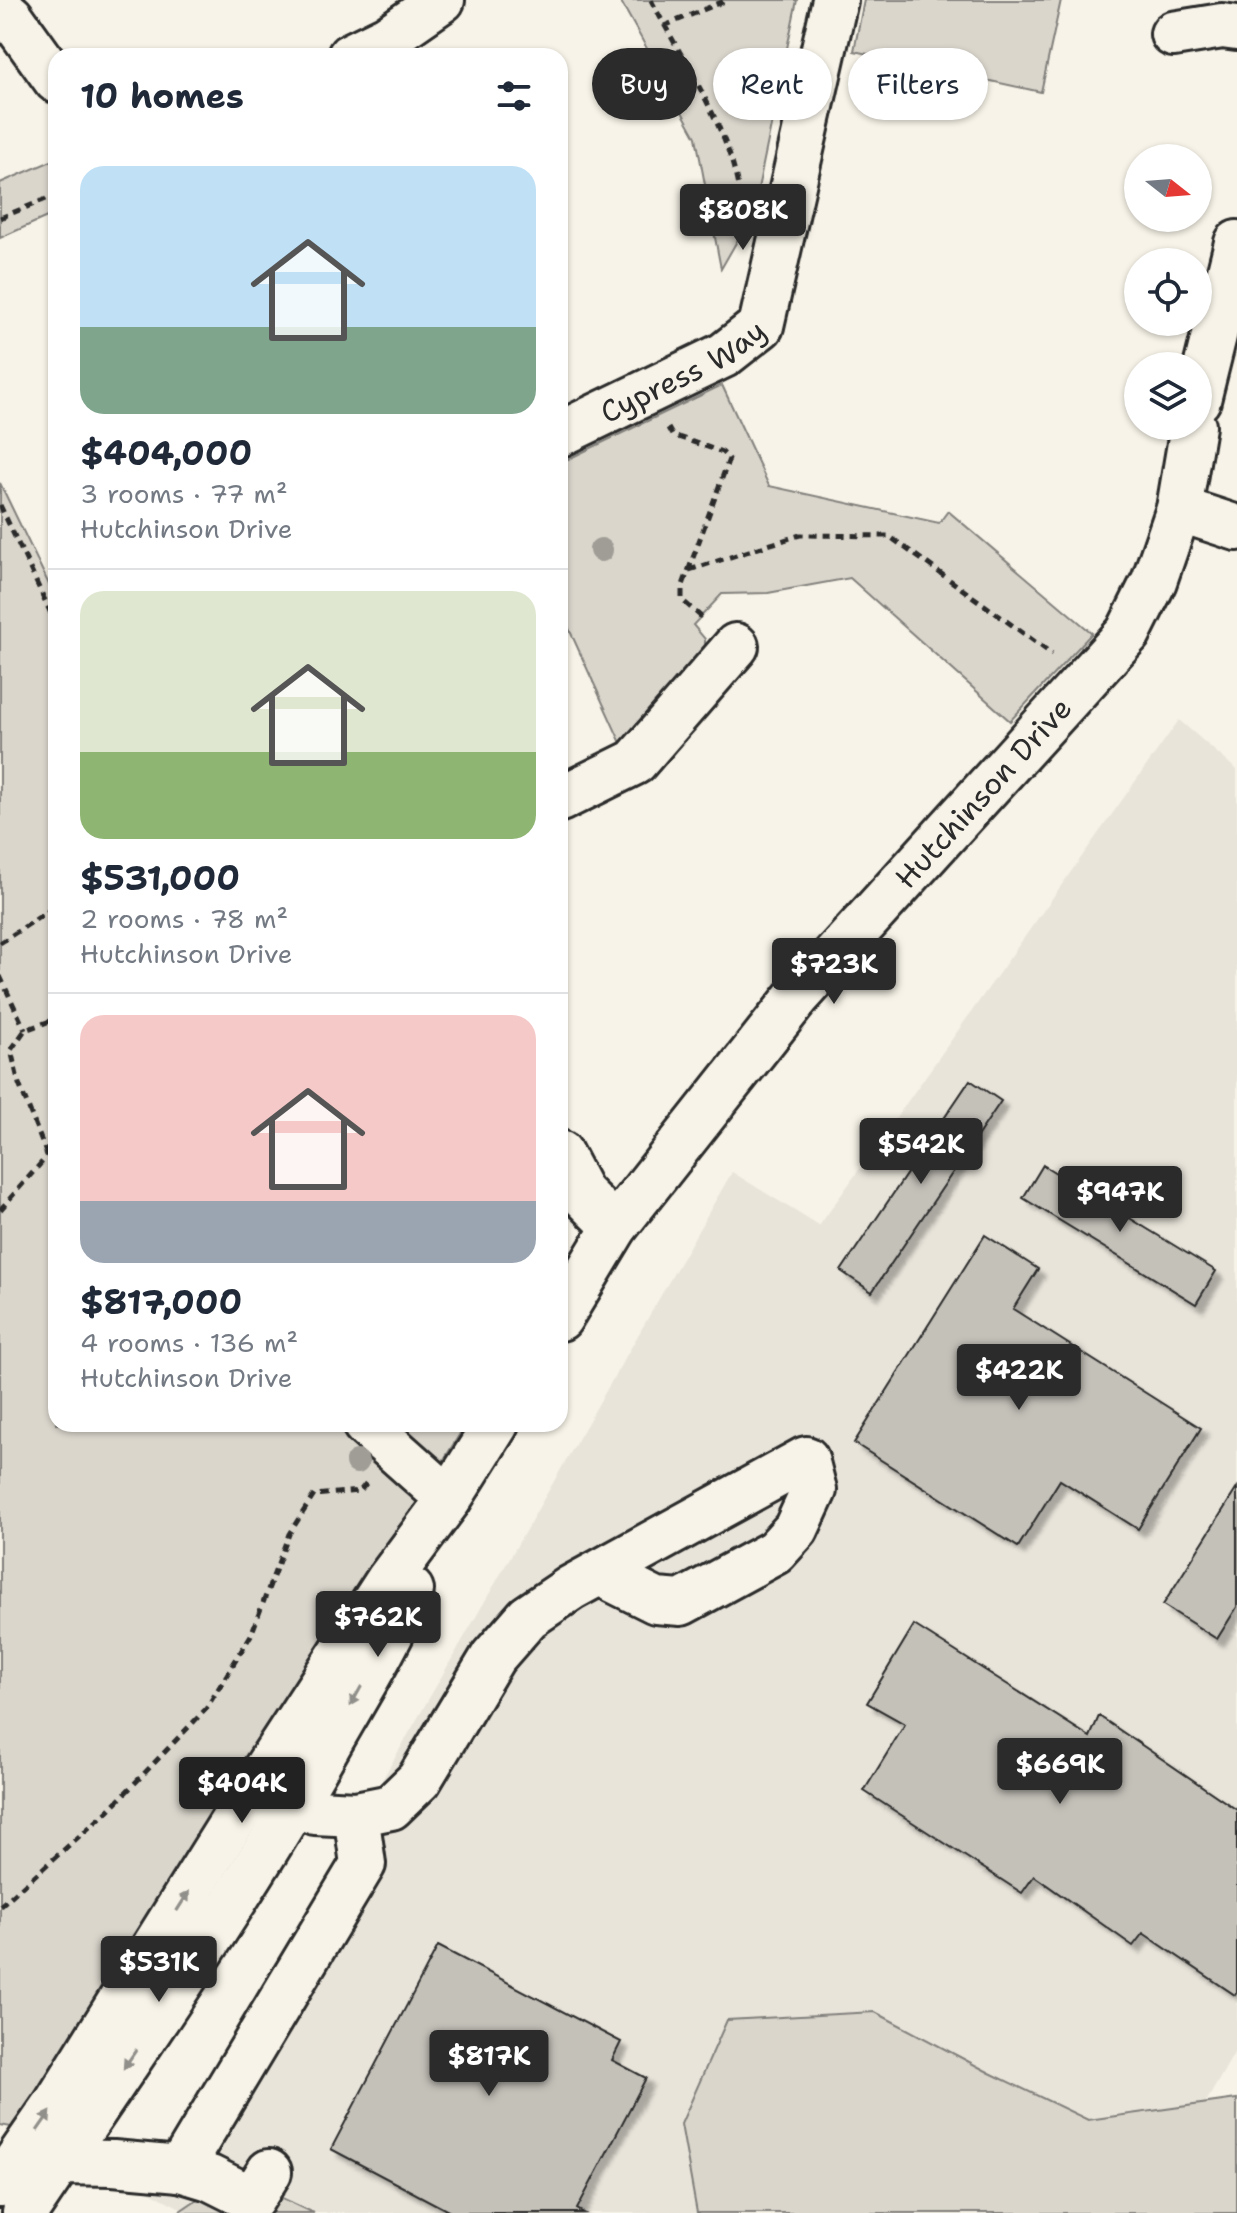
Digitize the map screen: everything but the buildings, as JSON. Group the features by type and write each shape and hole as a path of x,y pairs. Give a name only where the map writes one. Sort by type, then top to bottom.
{"street":[{"path":"366,48 387,38 442,0"},
{"name":"Cypress Way","path":"568,430 724,355 761,326 835,0"},
{"path":"0,8 11,17 48,69"},
{"path":"1173,34 1222,26 1237,28"},
{"path":"1210,352 1237,243"},
{"name":"Hutchinson Drive","path":"568,1305 615,1227 797,997 1128,633 1154,581 1179,509 1191,440"},
{"path":"1179,509 1237,528"},
{"path":"568,795 635,762 736,646"},
{"path":"568,1168 581,1193 615,1227"},
{"path":"4,2174 56,2104 256,1784 388,1581 449,1499 491,1432"},
{"path":"380,1436 449,1499"},
{"path":"25,2213 197,1961 296,1804 407,1599 449,1499"},
{"path":"256,1784 315,1812 356,1814 391,1807 419,1780 473,1689 502,1647 528,1617 600,1573"},
{"path":"180,2169 363,1864 356,1814"},
{"path":"59,2162 180,2169 255,2195"},
{"path":"40,2213 59,2162"}],"path":[{"path":"651,0 702,94 731,159 741,195 742,225"},
{"path":"664,26 727,0"},
{"path":"0,218 48,198"},
{"path":"651,392 672,435 722,452 729,459 682,588 682,600 736,646"},
{"path":"0,505 48,607"},
{"path":"689,570 800,535 889,536 1085,679"},
{"path":"0,943 48,911"},
{"path":"0,976 25,1030"},
{"path":"0,1210 47,1155 19,1084 11,1050 25,1030 48,1022"},
{"path":"0,1906 108,1811 206,1709 251,1635 289,1534 314,1495 360,1491 380,1436"}],"shaded area":[{"path":"620,0 797,0 787,48 713,48 713,120 772,120 753,213 721,269 696,137 687,120 697,120 697,48 647,48"},
{"path":"864,0 1061,0 1041,92 988,80 988,48 855,48"},
{"path":"48,162 48,217 0,238 0,183"},
{"path":"722,385 769,486 939,523 948,511 1092,633 1010,721 850,578 768,593 722,594 693,625 705,639 705,655 625,752 568,627 568,459"},
{"path":"0,483 48,582 48,1432 461,1432 27,2130 0,2125"},
{"path":"1179,720 1237,770 1237,2048 1143,2213 190,2213 146,2190 732,1172 819,1226"},
{"path":"875,2012 1088,2120 1237,2099 1237,2213 697,2213 681,2124 727,2020"},
{"path":"233,2175 314,2213 177,2213"}]}
